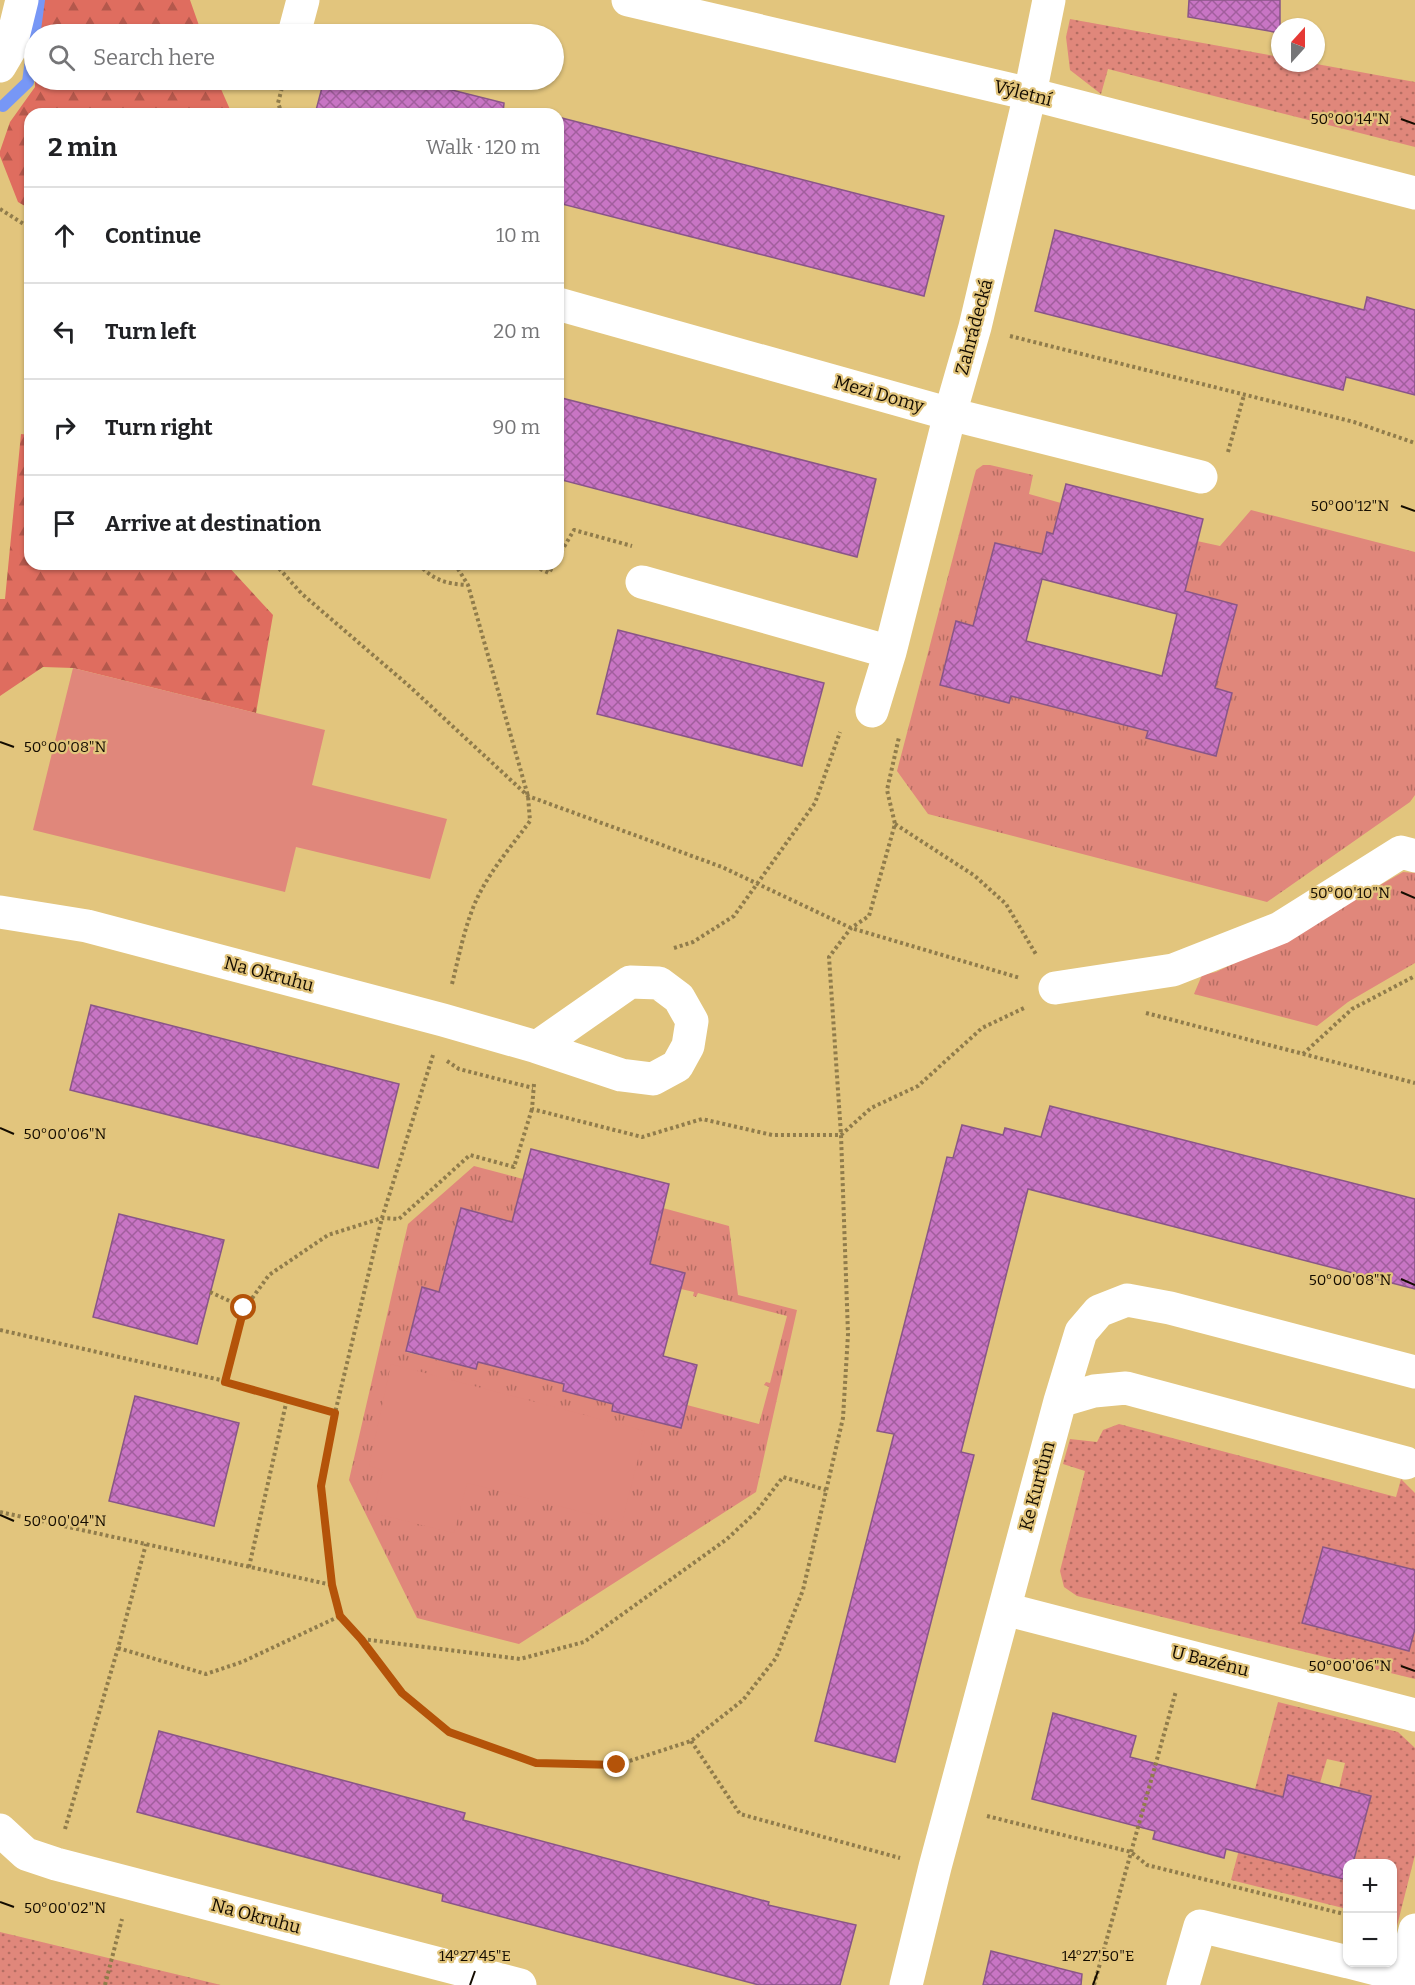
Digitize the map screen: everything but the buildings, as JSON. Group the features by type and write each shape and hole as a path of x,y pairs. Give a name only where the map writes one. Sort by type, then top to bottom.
{"street":[{"path":"0,66 10,49 22,0"},
{"path":"297,24 303,0"},
{"name":"Výletní","path":"628,0 1030,94 1415,194"},
{"name":"Zahrádecká","path":"872,711 890,652 975,327 1030,94 1049,0"},
{"name":"Mezi Domy","path":"564,306 951,414 1202,477"},
{"path":"642,582 890,652"},
{"path":"1055,988 1173,970 1280,928 1401,852 1415,856"},
{"name":"Na Okruhu","path":"0,912 87,926 537,1047"},
{"name":"Ke Kurtům","path":"906,1985 951,1807 1060,1401 1081,1332 1099,1311 1127,1300 1170,1308 1415,1372"},
{"path":"1060,1401 1094,1391 1126,1389 1406,1463"},
{"name":"U Bazénu","path":"1005,1609 1415,1715"},
{"name":"Na Okruhu","path":"0,1830 26,1854 520,1985"},
{"path":"1183,1985 1200,1926 1343,1961"},
{"path":"1363,1967 1402,1980 1415,1930"}],"path":[{"path":"280,108 278,104 282,90"},
{"path":"0,209 24,224"},
{"path":"975,327 1354,422 1415,443"},
{"path":"1202,477 1220,482 1244,395"},
{"path":"564,547 574,530 648,550 642,582"},
{"path":"280,570 302,594 408,685 528,796 722,867 851,928 1055,988"},
{"path":"424,570 448,585 468,585"},
{"path":"456,971 462,940 476,901 496,867 530,821 528,796 468,585 459,570"},
{"path":"533,1088 459,1069 434,1053 382,1218 335,1413 321,1486 332,1585 340,1616 361,1639 402,1693 449,1732 536,1763 617,1765 691,1741 743,1700 776,1658 803,1590 843,1418 848,1334 841,1135 829,957 851,928 869,916 895,824 887,790 901,729 872,711 848,705 834,754 815,803 734,916 693,942 673,949"},
{"path":"895,824 975,876 1006,904 1055,988"},
{"path":"1302,1055 1352,1009 1415,976"},
{"path":"532,1109 642,1137 702,1119 772,1135 841,1135 871,1108 918,1086 982,1028 1026,1008 1055,988"},
{"path":"1145,1012 1415,1083"},
{"path":"225,1382 244,1308 269,1275 328,1235 382,1218 399,1219 470,1155 514,1167 532,1109 537,1047"},
{"path":"210,1292 244,1308"},
{"path":"0,1330 225,1382 335,1413"},
{"path":"249,1567 287,1399"},
{"path":"361,1639 520,1659 584,1642 727,1539 756,1512 783,1477 826,1490"},
{"path":"0,1512 332,1585"},
{"path":"63,1837 146,1544"},
{"path":"118,1648 206,1674 242,1662 340,1616"},
{"path":"1094,1985 1186,1655"},
{"path":"691,1741 740,1814 935,1867"},
{"path":"951,1807 1131,1852 1147,1865 1343,1914"},
{"path":"105,1985 131,1883"}],"green space":[{"path":"39,0 190,0 198,24 38,24"},
{"path":"1070,19 1271,55 1271,72 1325,72 1325,66 1415,82 1415,147 1108,69 1101,94 1070,70 1066,37"},
{"path":"33,90 221,90 229,108 24,108 24,206 18,202 0,156 10,122"},
{"path":"21,434 24,434 24,570 232,570 273,615 256,713 73,668 43,667 0,696 0,599 5,599"},
{"path":"983,465 1033,475 1029,494 1061,503 1053,534 1047,533 1044,546 1049,548 1047,556 995,543 985,579 1002,583 1009,703 1011,696 1148,731 1147,738 1216,756 1232,693 1199,684 1185,591 1197,541 1220,546 1251,510 1415,552 1415,795 1410,802 1267,902 928,814 897,771 974,477 976,470"},
{"path":"73,668 325,730 312,785 447,819 430,879 296,847 285,892 33,830"},
{"path":"1403,872 1415,873 1415,963 1348,1002 1317,1026 1194,994 1202,975 1216,972 1289,937"},
{"path":"474,1166 523,1179 512,1222 461,1209 452,1244 456,1296 422,1288 406,1352 476,1369 478,1362 564,1384 563,1391 613,1404 612,1411 681,1428 687,1405 759,1424 769,1387 764,1385 766,1382 770,1383 787,1316 698,1293 696,1297 693,1296 694,1292 681,1289 685,1273 650,1264 663,1208 729,1226 738,1295 797,1310 756,1492 519,1644 417,1618 349,1480 408,1224"},
{"path":"391,1364 645,1431 622,1522 467,1483 454,1533 373,1513 383,1470 369,1466"},
{"path":"1119,1424 1396,1497 1401,1479 1415,1493 1415,1570 1323,1547 1302,1623 1409,1651 1415,1629 1415,1679 1077,1596 1064,1587 1060,1571 1085,1471 1063,1464 1070,1439 1097,1442 1103,1430"},
{"path":"1278,1702 1398,1732 1415,1748 1415,1855 1397,1926 1397,1859 1354,1859 1371,1796 1339,1788 1345,1763 1327,1759 1320,1783 1289,1775 1283,1797 1272,1794 1267,1859 1343,1879 1343,1908 1231,1880"},
{"path":"0,1932 221,1985 0,1985"}],"waterway":[{"path":"36,24 39,0"},
{"path":"3,106 24,86"}],"route":[{"path":"244,1308 225,1382 335,1413 321,1486 332,1585 340,1616 361,1639 402,1693 449,1732 536,1763 617,1765"}]}
